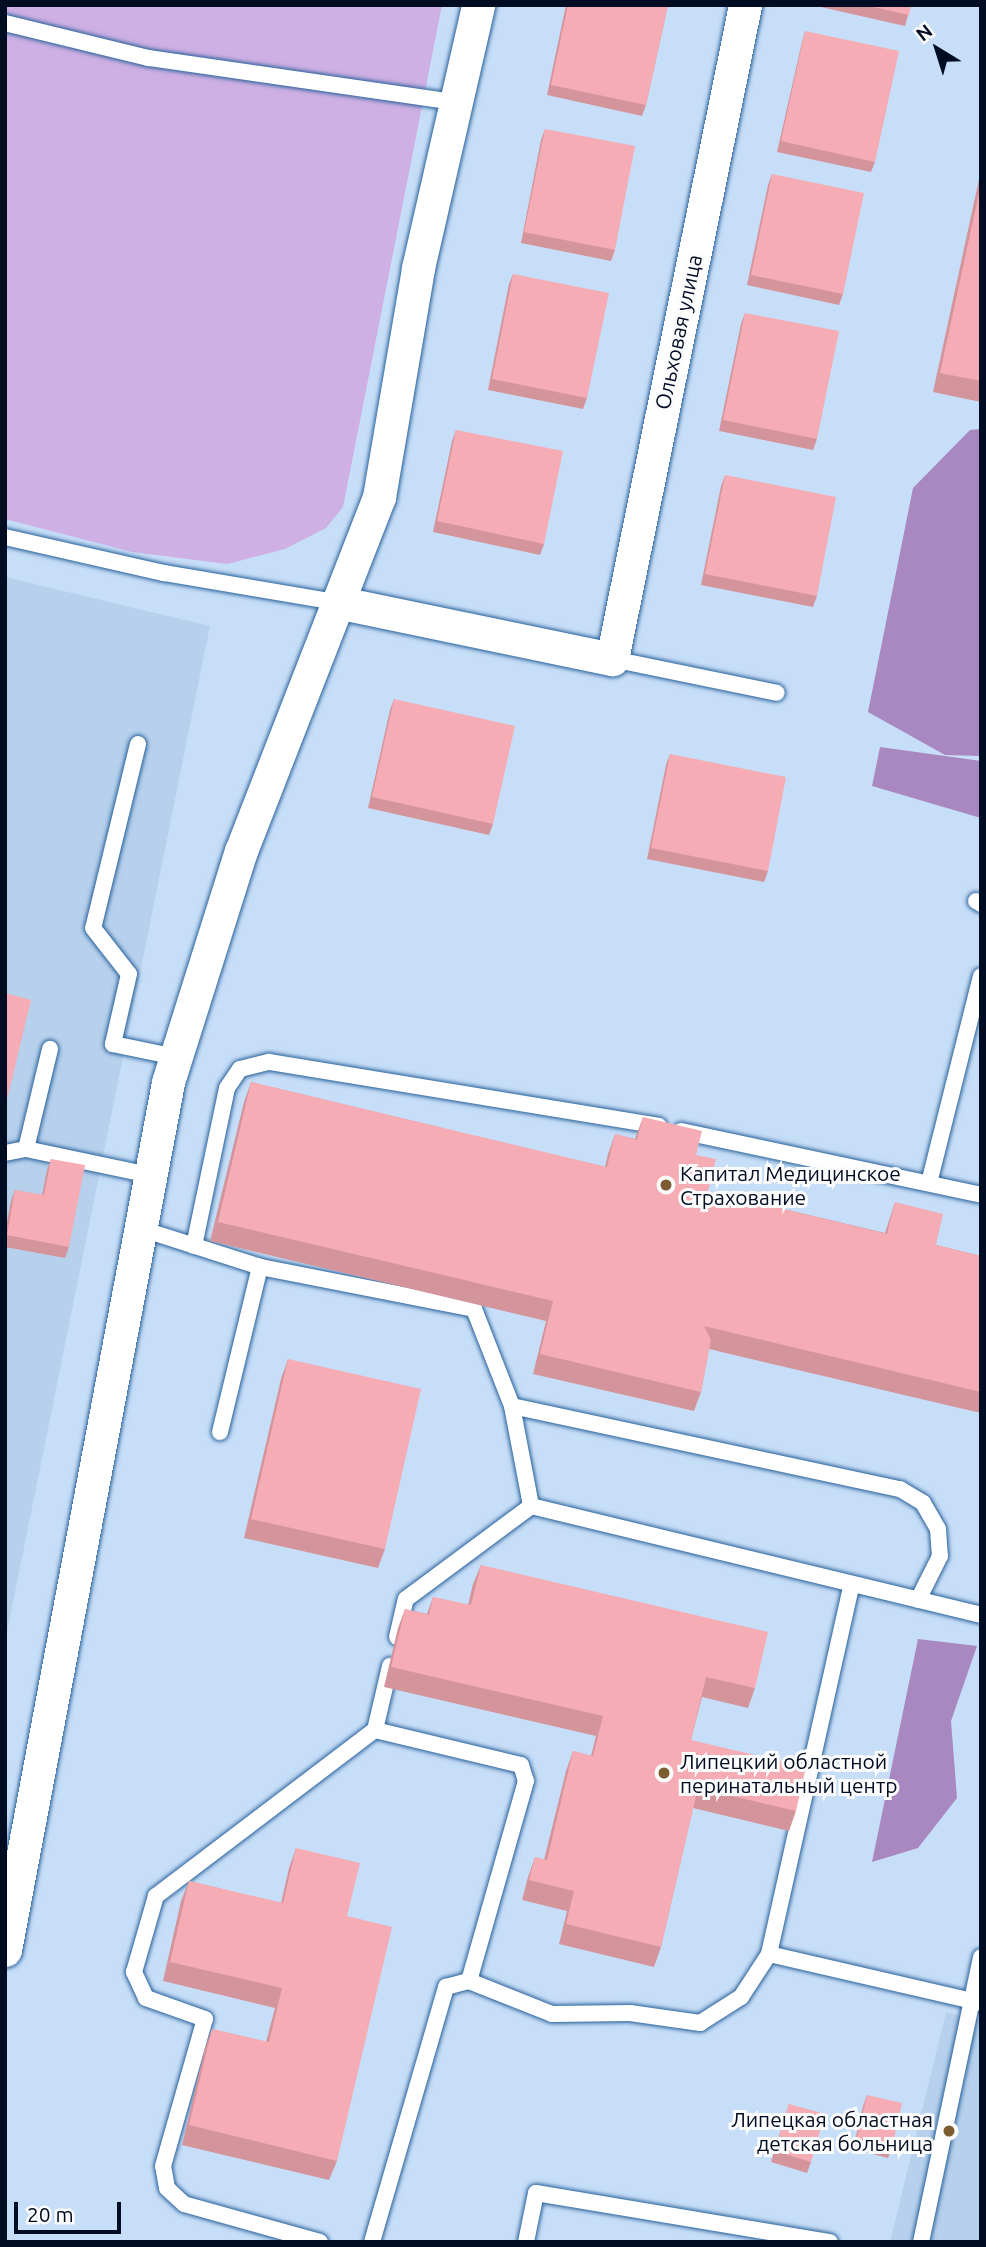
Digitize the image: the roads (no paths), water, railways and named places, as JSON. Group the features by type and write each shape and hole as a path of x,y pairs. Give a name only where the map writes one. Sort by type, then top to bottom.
{"street":[{"path":"5,1950 145,1230 176,1056 241,851 341,603 379,497 418,268 478,5"},
{"name":"Ольховая улица","path":"612,659 745,5"},
{"path":"341,603 612,659"}],"lane":[{"path":"5,23 149,58 456,102"},
{"path":"5,537 164,573 341,603"},
{"path":"612,659 777,693"},
{"path":"138,744 93,928 129,974 113,1044 176,1056"},
{"path":"930,1179 981,976"},
{"path":"26,1149 50,1049"},
{"path":"194,1246 226,1088 240,1069 269,1062 596,1114 930,1179 981,1195"},
{"path":"5,1153 26,1149 154,1176"},
{"path":"145,1230 260,1267 474,1309 512,1406 530,1506"},
{"path":"220,1432 260,1267"},
{"path":"512,1406 900,1489 923,1503 938,1529 940,1556 918,1600"},
{"path":"530,1506 851,1586 981,1615"},
{"path":"320,2242 184,2204 167,2188 163,2166 205,2019 146,1998 134,1972 156,1896 376,1730 406,1599 530,1506"},
{"path":"372,2242 446,1987 469,1981 552,2014 630,2013 700,2023 741,1997 769,1954 851,1586"},
{"path":"376,1730 521,1765 526,1781 469,1981"},
{"path":"769,1954 974,2002"},
{"path":"921,2242 974,2002 981,1957"},
{"path":"526,2242 536,2193 830,2242"}],"place":[{"name":"Капитал Медицинское Страхование","path":"666,1185"},
{"name":"Липецкий областной перинатальный центр","path":"664,1773"},
{"name":"Липецкая областная детская больница","path":"949,2131"}]}
